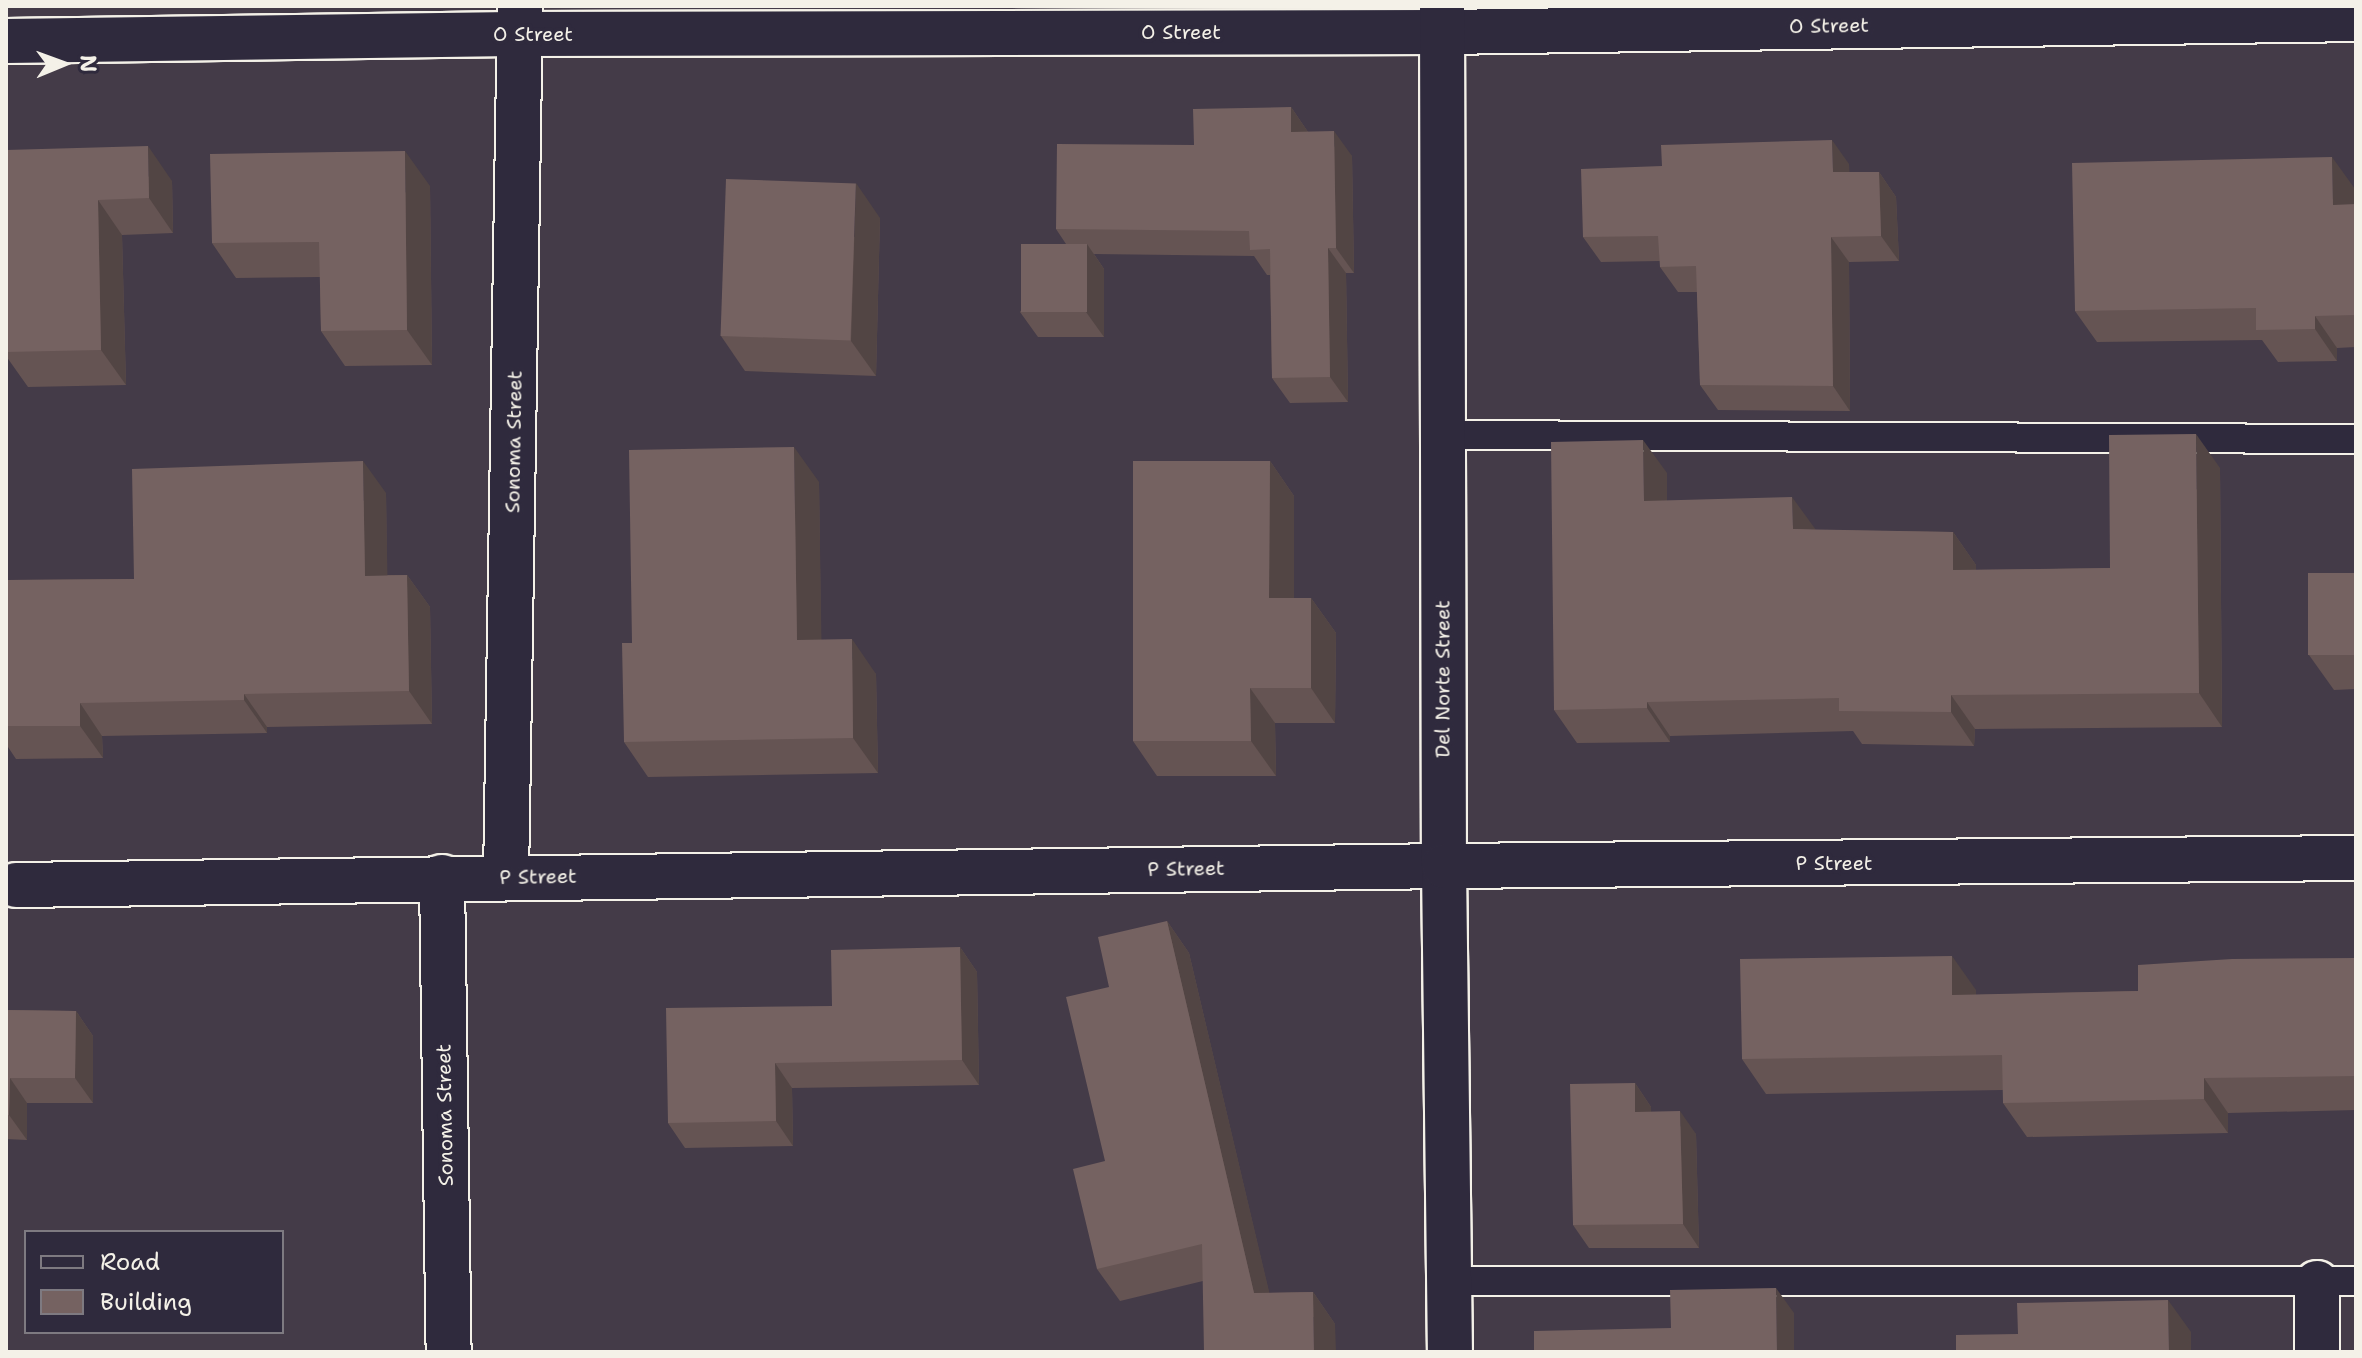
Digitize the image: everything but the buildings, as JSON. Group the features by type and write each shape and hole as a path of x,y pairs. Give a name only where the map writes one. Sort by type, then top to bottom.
{"street":[{"name":"Del Norte Street","path":"1442,19 1444,866 1450,1352"},
{"name":"O Street","path":"6,41 520,20 2356,19"},
{"name":"Sonoma Street","path":"506,878 520,20"},
{"name":"P Street","path":"16,885 442,877 2356,858"},
{"name":"Sonoma Street","path":"442,877 449,1352"},
{"path":"2317,1352 2336,1282"}],"lane":[{"path":"1442,435 2356,439"},
{"path":"1450,1281 2336,1282"}]}
